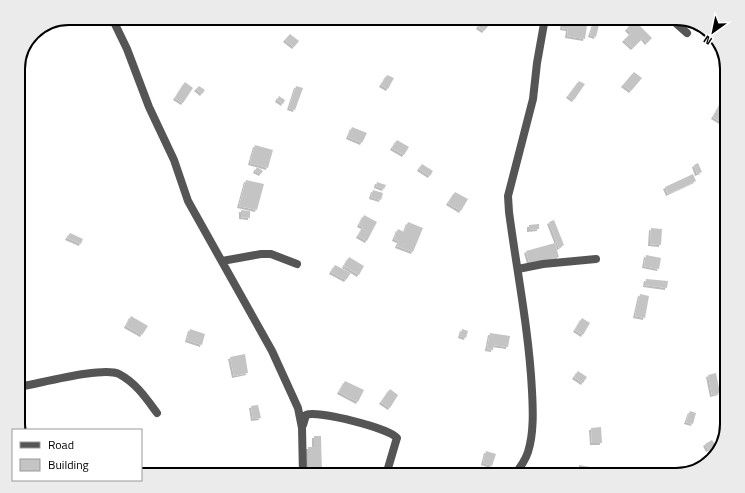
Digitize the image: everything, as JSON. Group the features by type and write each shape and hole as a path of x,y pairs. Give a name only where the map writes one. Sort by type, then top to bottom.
{"street":[{"path":"115,25 149,107 174,160 188,201 202,229 222,261 272,351 298,408 302,428 303,468"},
{"path":"520,468 523,464 531,440 532,405 530,360 508,196 533,98 536,63 544,25"},
{"path":"678,25 686,33"},
{"path":"222,261 261,254 271,254 297,264"},
{"path":"518,269 543,264 596,259"},
{"path":"25,387 90,373 117,373 137,386 157,413"},
{"path":"302,428 306,415 314,414 358,422 392,433 397,438 388,468"}],"building":[{"path":"479,25 489,25 484,31 478,27"},
{"path":"562,25 587,25 585,39 567,36 568,29 562,28"},
{"path":"593,25 599,25 596,37 590,35"},
{"path":"630,25 639,25 652,38 647,43 643,38 633,48 624,40 631,33 627,29"},
{"path":"290,34 299,41 294,47 285,40"},
{"path":"634,72 642,78 631,91 623,85"},
{"path":"387,75 394,78 388,89 381,85"},
{"path":"579,81 585,84 574,100 568,96"},
{"path":"185,82 193,88 183,103 175,98"},
{"path":"199,86 205,90 202,94 196,89"},
{"path":"296,86 303,88 295,110 289,108"},
{"path":"279,96 285,100 283,104 277,100"},
{"path":"720,105 720,121 713,117"},
{"path":"352,127 367,133 362,143 348,137"},
{"path":"397,140 409,147 404,155 392,148"},
{"path":"255,145 273,150 268,168 250,163"},
{"path":"698,163 702,172 697,174 694,165"},
{"path":"422,164 433,171 430,176 419,169"},
{"path":"257,167 263,171 261,174 255,171"},
{"path":"693,174 696,181 668,194 665,187"},
{"path":"246,180 264,184 257,210 239,206"},
{"path":"377,182 386,185 384,189 376,186"},
{"path":"373,190 383,193 381,200 371,197"},
{"path":"455,192 468,199 461,211 448,203"},
{"path":"241,210 250,211 250,218 241,217"},
{"path":"364,215 377,222 367,241 358,236 363,227 359,225"},
{"path":"554,220 564,245 559,248 549,222"},
{"path":"408,222 423,228 413,252 397,246 399,241 394,239 398,229 404,232"},
{"path":"539,224 539,229 529,230 529,225"},
{"path":"651,228 662,229 661,245 650,244"},
{"path":"70,233 83,239 81,244 67,238"},
{"path":"555,243 559,257 530,265 526,251"},
{"path":"646,255 661,258 659,269 644,266"},
{"path":"349,257 364,266 359,275 344,266"},
{"path":"335,265 351,273 346,280 331,272"},
{"path":"646,279 668,281 667,288 645,285"},
{"path":"640,294 649,296 645,318 635,316"},
{"path":"131,316 148,326 142,335 126,326"},
{"path":"582,318 590,323 583,335 575,330"},
{"path":"190,329 205,334 202,345 187,340"},
{"path":"462,329 468,331 466,338 460,336"},
{"path":"490,333 510,336 508,347 494,345 493,350 487,349"},
{"path":"245,354 248,373 234,376 230,357"},
{"path":"578,371 587,377 583,383 574,377"},
{"path":"716,373 720,393 712,395 708,375"},
{"path":"345,381 364,390 358,402 339,392"},
{"path":"390,389 398,395 390,408 381,402"},
{"path":"258,405 261,418 253,419 251,406"},
{"path":"690,411 696,413 693,424 686,422"},
{"path":"601,427 602,443 592,443 591,428"},
{"path":"314,436 321,436 322,468 308,468 308,447 314,447"},
{"path":"712,440 715,444 713,447 708,450 705,444"},
{"path":"486,451 496,454 492,466 483,463"},
{"path":"579,465 590,467 590,468 579,468"}]}
